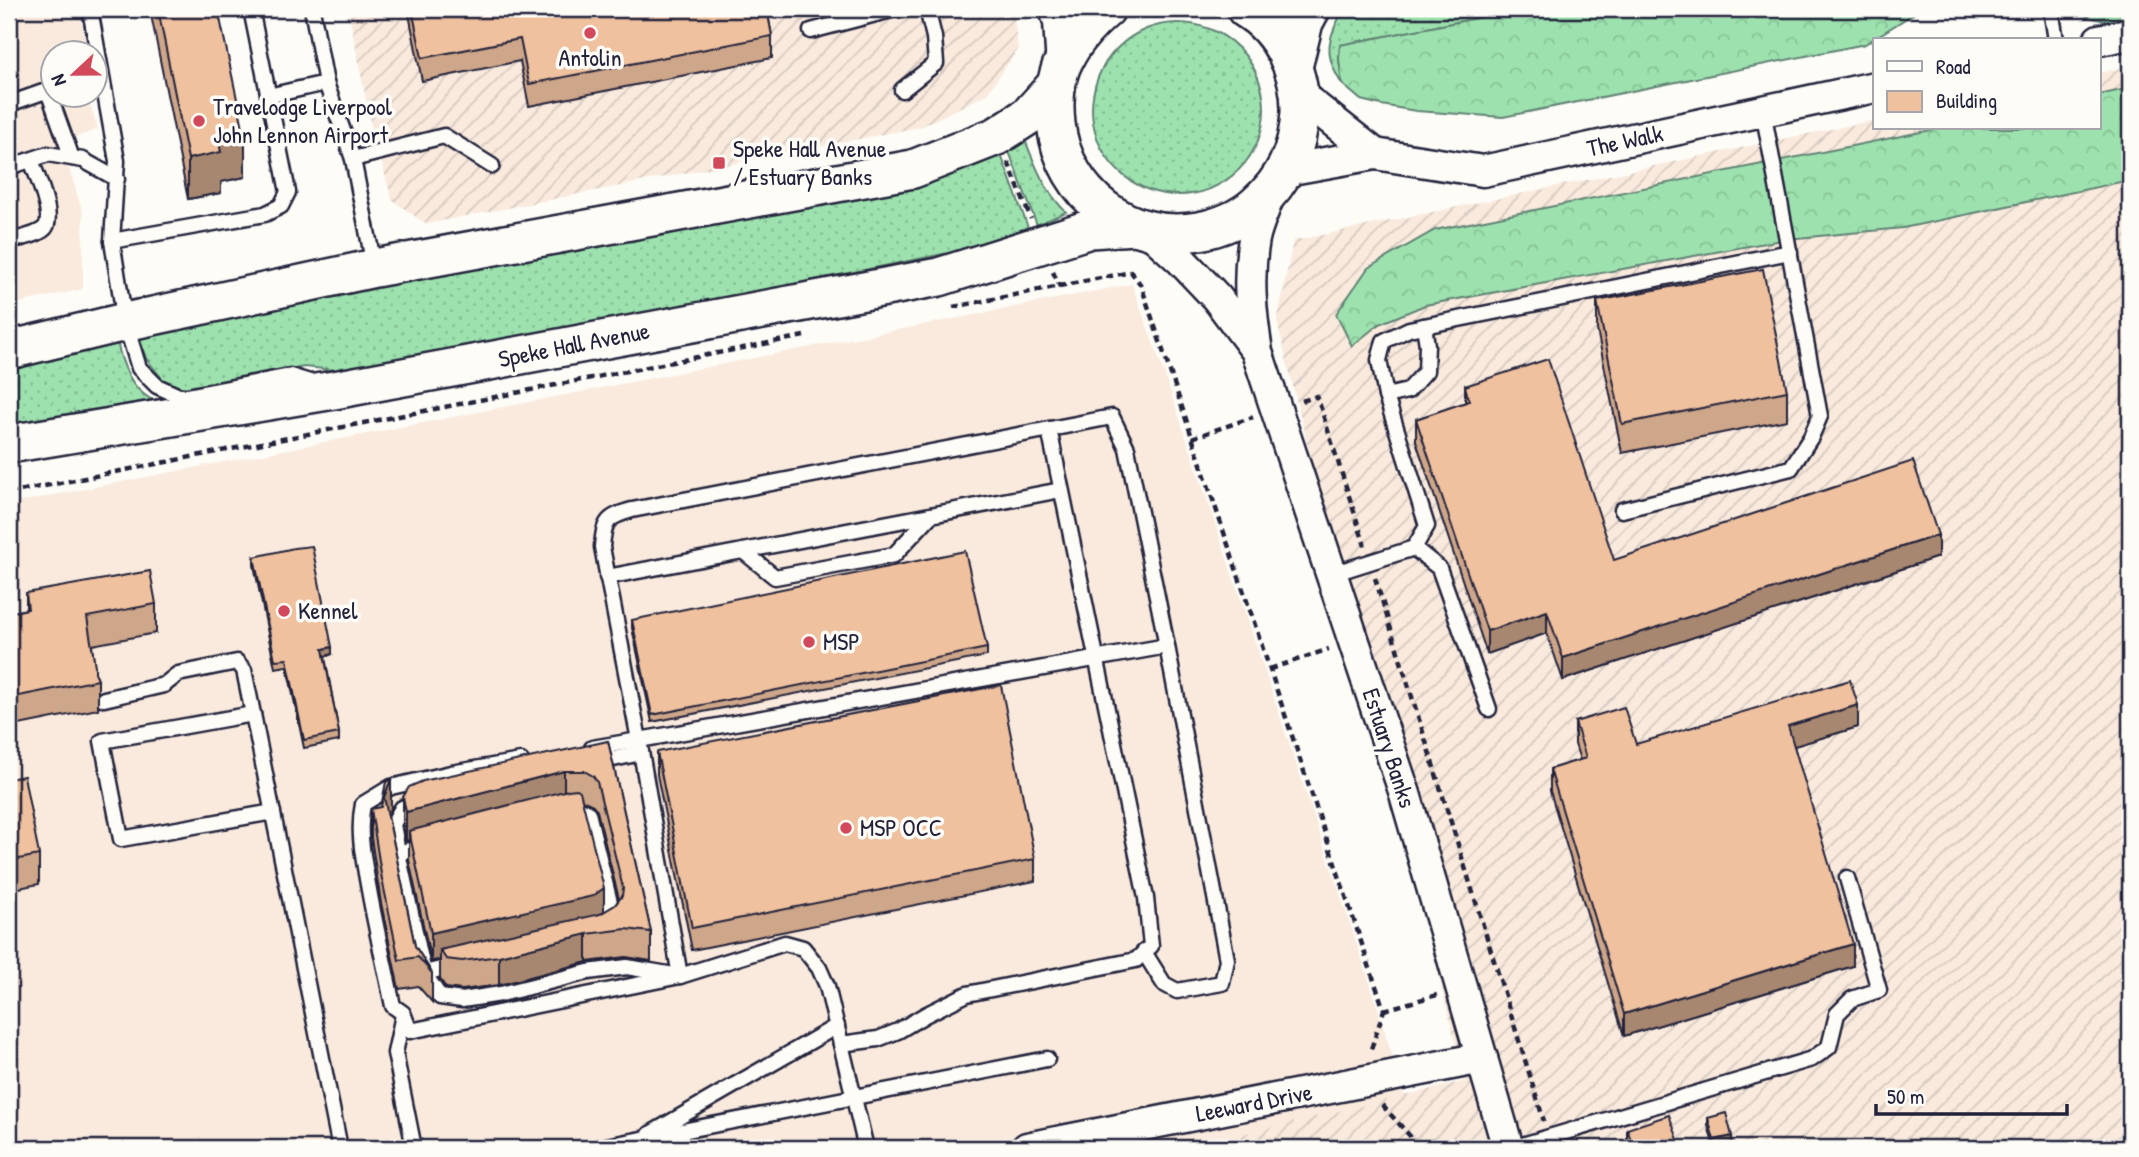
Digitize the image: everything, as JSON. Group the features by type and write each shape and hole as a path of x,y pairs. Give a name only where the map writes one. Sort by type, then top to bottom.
{"street":[{"path":"1055,9 1059,22 1059,76 1054,106 1058,144 1075,179 1101,208 1142,229 1183,234 1217,228 1248,212 1278,181 1299,134 1297,81 1304,22 1311,9"},
{"path":"9,350 374,268 913,169 997,136 1028,116 1059,76 1080,34 1106,9"},
{"path":"1246,9 1256,15 1280,41 1297,81"},
{"path":"2100,40 2130,34"},
{"name":"The Walk","path":"1297,81 1375,154"},
{"name":"The Walk","path":"1278,181 1375,154 1483,171 1873,87"},
{"name":"Estuary Banks","path":"1278,181 1255,237 1250,271 1250,308 1257,352 1405,794 1510,1148"},
{"name":"Speke Hall Avenue","path":"9,444 334,390 939,277 1090,229 1142,229"},
{"name":"Estuary Banks","path":"1142,229 1180,259 1217,298 1257,352"},
{"name":"Leeward Drive","path":"1027,1148 1482,1058"}],"lane":[{"path":"90,9 117,161 112,241 125,322 139,368 157,386 180,396 290,376 334,390"},
{"path":"112,241 265,214 281,206 288,192 251,9"},
{"path":"312,9 326,83 353,159 374,268"},
{"path":"811,31 895,9"},
{"path":"902,90 936,63 934,37 927,9"},
{"path":"2051,9 2056,38"},
{"path":"268,96 326,83"},
{"path":"9,104 43,92 49,94 72,158"},
{"path":"1622,510 1791,468 1820,416 1763,111"},
{"path":"353,159 444,135 492,166"},
{"path":"9,167 48,154 83,160 117,179"},
{"path":"9,241 37,233 46,226 49,216 31,160"},
{"path":"1332,574 1414,548 1427,526 1386,396 1379,360 1384,341 1409,329 1790,252"},
{"path":"1386,396 1408,391 1426,371 1427,345 1424,326"},
{"path":"680,976 602,547 604,527 612,515 1112,417 1127,448 1167,646 1227,960 1222,983 1177,991 1164,984 1144,952"},
{"path":"841,1044 878,1039 967,994 1136,960 1151,946 1146,898 1049,429"},
{"path":"607,578 1061,490"},
{"path":"743,551 775,577 894,555 931,515"},
{"path":"1414,548 1439,568 1489,709"},
{"path":"576,751 640,746 1167,646"},
{"path":"104,699 164,685 178,674 237,662 244,670 340,1148"},
{"path":"253,714 102,741 121,839 273,812"},
{"path":"576,767 640,746"},
{"path":"537,758 451,773 391,788 363,804 359,823 377,934 393,1006 403,1013 410,1031 680,976 785,943 803,948 819,968 827,986 866,1148"},
{"path":"433,798 402,808 393,824 424,973 440,996 462,1000 501,995 588,972 627,967 680,976"},
{"path":"554,813 579,808 589,813 614,919 607,928 596,934"},
{"path":"398,853 444,841"},
{"path":"1510,1148 1812,1059 1829,1047 1837,1014 1852,999 1879,990 1847,878"},
{"path":"424,973 468,962"},
{"path":"403,1013 395,1053 414,1148"},
{"path":"639,1139 837,1026"},
{"path":"596,1148 1047,1059"}],"path":[{"path":"997,136 1060,287"}],"shaded area":[{"path":"9,9 79,9 85,38 38,38 38,108 91,108 98,129 61,143 83,213 83,289 9,305"},
{"path":"348,9 1013,9 1018,49 987,94 920,127 426,224 392,200 371,125"},
{"path":"2130,66 2130,1148 1184,1148 1465,1081 1277,322 1293,241 1873,120 1873,130 2100,130 2100,73"},
{"path":"1132,284 1370,983 1420,1148 9,1148 9,504"}],"green space":[{"path":"1344,9 1523,9 1340,45 1342,84 1332,64 1330,46 1334,29"},
{"path":"1523,9 1921,9 1865,44 1503,117 1416,111 1361,100 1342,84 1340,45"},
{"path":"2130,9 2130,21 2095,19 2074,10"},
{"path":"1178,23 1211,30 1239,48 1257,76 1264,109 1257,142 1239,170 1211,188 1178,195 1145,188 1117,170 1099,142 1092,109 1099,76 1117,48 1145,30"},
{"path":"2130,88 2130,180 1903,228 1787,239 1425,305 1379,324 1352,346 1336,314 1368,268 1435,230 1931,130 2100,130 2100,95"},
{"path":"1025,140 1037,170 1066,212 1037,225 1008,149"},
{"path":"1001,155 1029,230 968,249 357,372 304,367 185,390 163,380 146,358 139,336 975,166"},
{"path":"117,341 124,365 136,387 151,399 170,402 9,441 9,369"}],"building":[{"path":"158,9 218,9 245,137 219,142 221,152 188,159"},
{"name":"Antolin","path":"412,9 767,9 772,36 529,84 520,39 422,58"},
{"path":"1763,269 1787,391 1622,424 1597,301"},
{"path":"1548,359 1614,560 1913,461 1938,535 1563,658 1547,611 1487,631 1416,419 1469,401 1465,386"},
{"name":"Kennel","path":"312,546 332,647 323,649 339,733 304,740 287,659 275,660 254,557"},
{"name":"MSP","path":"965,551 987,648 652,715 632,620"},
{"path":"150,571 156,604 87,617 98,680 9,698 9,613 28,609 26,593"},
{"path":"1850,680 1858,705 1788,726 1853,944 1624,1014 1550,769 1586,758 1575,722 1624,707 1636,744"},
{"name":"MSP OCC","path":"1001,685 1035,859 692,928 657,752"},
{"path":"608,741 651,932 626,929 587,934 499,956 462,961 446,959 440,950 600,914 615,905 622,896 623,888 597,782 584,771 564,771 406,812 403,797 409,787 423,781"},
{"path":"24,776 39,855 9,861 9,779"},
{"path":"391,779 384,797 415,946 432,973 418,957 399,960 371,809 381,807 386,782"},
{"path":"577,789 580,791 604,888 593,896 431,933 409,831"},
{"path":"1726,1113 1732,1136 1714,1140 1708,1118"},
{"path":"1669,1115 1679,1142 1660,1148 1634,1148 1627,1129"}],"place":[{"name":"Antolin","path":"590,33"},
{"name":"Travelodge Liverpool John Lennon Airport","path":"199,121"},
{"name":"Speke Hall Avenue / Estuary Banks","path":"719,163"},
{"name":"Kennel","path":"284,611"},
{"name":"MSP","path":"809,642"},
{"name":"MSP OCC","path":"846,828"}]}
